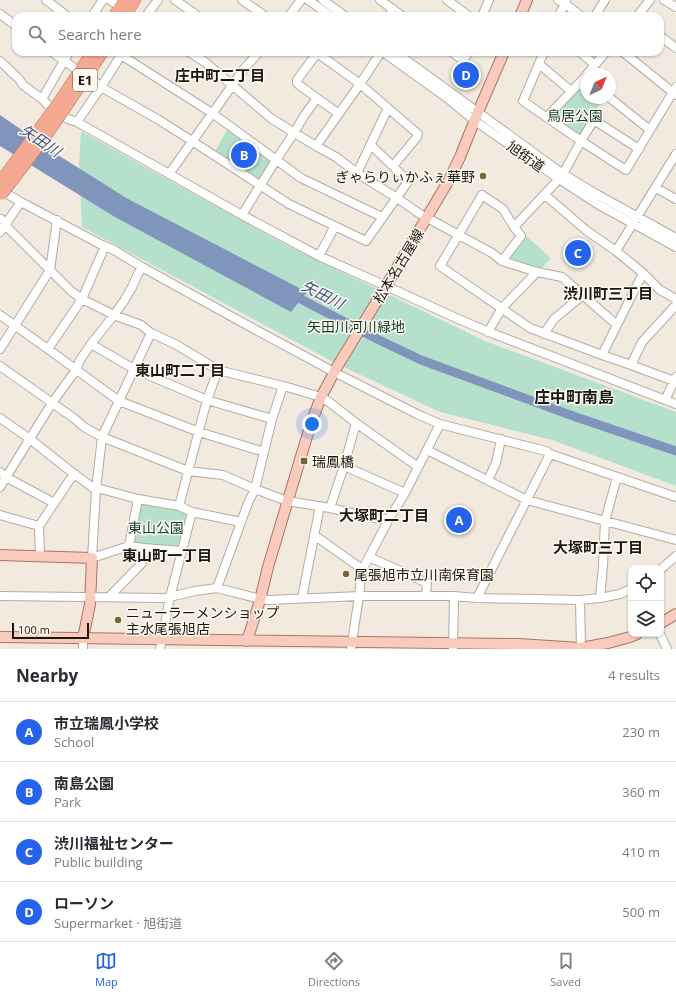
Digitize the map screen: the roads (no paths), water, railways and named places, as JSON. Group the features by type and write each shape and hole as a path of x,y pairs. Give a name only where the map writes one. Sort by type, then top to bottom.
{"highway":[{"path":"128,12 135,0"},
{"path":"115,12 116,1"},
{"name":"E1","path":"1,194 41,143 90,56"},
{"name":"E1","path":"0,182 100,56"}],"main road":[{"path":"522,12 527,0"},
{"name":"松本名古屋線","path":"247,642 311,423 321,397 335,369 454,171 502,56"},
{"path":"0,556 92,558 90,604 84,636"},
{"path":"664,615 676,609"},
{"path":"664,621 676,614"},
{"path":"581,646 628,631"},
{"path":"0,633 162,641 518,644 581,646 608,643 630,637"},
{"path":"0,637 84,636"}],"street":[{"path":"46,0 62,12"},
{"path":"95,12 103,0"},
{"path":"149,12 158,0"},
{"path":"175,0 192,12"},
{"path":"242,0 259,12"},
{"path":"292,12 301,0"},
{"path":"308,0 325,12"},
{"path":"322,0 339,12"},
{"path":"447,0 464,12"},
{"path":"484,12 489,0"},
{"path":"598,12 605,0"},
{"path":"640,12 650,0"},
{"path":"664,0 676,7"},
{"path":"383,1 390,12"},
{"path":"560,12 563,1 576,12"},
{"path":"0,14 12,23"},
{"path":"664,39 676,48"},
{"path":"58,56 73,67"},
{"path":"42,99 66,56"},
{"path":"77,122 120,56"},
{"path":"126,56 212,113 301,178 382,217"},
{"path":"195,56 205,62 272,119 316,146 336,156 357,173 420,214 492,253 502,261 537,272 562,277 617,325"},
{"path":"169,174 253,56"},
{"path":"314,56 297,80 299,85 339,114"},
{"path":"322,56 360,84 418,134 392,166"},
{"path":"316,146 379,56"},
{"name":"旭街道","path":"388,56 446,98 476,116"},
{"name":"旭街道","path":"400,56 476,116 561,176 593,201 676,238"},
{"path":"457,56 464,61 466,56"},
{"path":"542,56 523,101 580,141 626,170 675,91 628,56"},
{"path":"585,56 595,65"},
{"path":"593,68 603,56"},
{"path":"0,61 19,79 23,85 68,120 77,122 242,215 319,256 488,332 676,404"},
{"path":"539,64 571,91"},
{"path":"92,80 101,87 159,120 289,204 366,241 407,183 407,180 371,145"},
{"path":"547,117 580,82"},
{"path":"242,215 304,116 318,98"},
{"path":"616,103 650,130"},
{"path":"357,173 388,108"},
{"path":"514,227 561,176 580,141 594,120 639,149"},
{"path":"616,251 676,154"},
{"path":"656,188 676,199"},
{"path":"1,194 22,202 114,250 142,267 419,415 440,424 546,451 550,454 676,497"},
{"path":"502,261 521,236 503,209 482,195 440,266 530,328 602,355 675,379 665,400"},
{"path":"545,195 587,231 616,251 643,273 660,290 676,299"},
{"path":"0,232 4,222 22,202"},
{"path":"0,349 50,270 57,220"},
{"name":"旭街道","path":"635,220 676,247"},
{"path":"4,222 71,291 82,299 114,315 141,325 218,370 308,392 321,397 418,467"},
{"path":"319,256 335,226"},
{"path":"48,349 82,299 105,246"},
{"path":"0,487 3,475 76,370 78,364 91,344 114,315 132,287 142,267"},
{"path":"488,332 502,308 537,272"},
{"path":"602,355 643,273"},
{"path":"544,334 554,319 583,295"},
{"path":"631,365 642,342 676,305"},
{"path":"0,315 119,402 199,432 264,452"},
{"path":"152,332 102,437 96,489 92,558 129,546 182,551"},
{"path":"91,344 134,368 207,400 272,419"},
{"path":"0,366 84,427 102,437 188,471 223,475 288,501 320,506 374,518 389,519"},
{"path":"179,506 207,400 218,370"},
{"path":"217,588 248,503 255,489 272,419 283,386"},
{"path":"0,418 30,438 96,489 138,500 179,506 192,512 241,522"},
{"path":"330,508 356,423"},
{"path":"352,643 362,568 405,493 440,424"},
{"path":"488,480 496,463 501,439"},
{"path":"427,450 527,500 676,540"},
{"path":"477,598 550,454"},
{"path":"344,466 405,493"},
{"path":"40,556 39,526 75,474"},
{"path":"3,475 54,503"},
{"path":"600,598 604,558 605,521 617,477"},
{"path":"129,546 138,500"},
{"path":"302,598 320,506"},
{"path":"162,641 170,597 192,512"},
{"path":"0,515 39,526"},
{"path":"314,536 362,568"},
{"path":"109,597 142,563 144,548"},
{"path":"664,566 676,556"},
{"path":"369,557 427,583 426,596"},
{"path":"0,596 154,598 170,597 217,588 268,600 359,596 454,596 477,598 580,600 600,598 628,591"},
{"path":"453,644 454,596"},
{"path":"580,600 581,646"},
{"path":"83,649 84,636"},
{"path":"661,637 667,649"}],"water":[{"path":"0,115 61,157 128,199 307,292 291,312 115,217 0,146"}],"waterway":[{"name":"矢田川","path":"291,294 421,360 573,416 676,451"}],"place":[{"name":"ローソン","path":"466,75"},
{"name":"南島公園","path":"244,155"},
{"name":"ぎゃらりぃかふぇ華野","path":"483,176"},
{"name":"渋川福祉センター","path":"578,253"},
{"name":"瑞鳳橋","path":"304,461"},
{"name":"市立瑞鳳小学校","path":"459,520"},
{"name":"尾張旭市立川南保育園","path":"346,574"},
{"name":"ニューラーメンショップ 主水尾張旭店","path":"118,620"}],"district":[{"name":"庄中町二丁目","path":"220,75"},
{"name":"渋川町三丁目","path":"608,293"},
{"name":"東山町二丁目","path":"180,370"},
{"name":"庄中町南島","path":"574,397"},
{"name":"大塚町二丁目","path":"384,515"},
{"name":"大塚町三丁目","path":"598,547"},
{"name":"東山町一丁目","path":"167,555"}],"park label":[{"name":"鳥居公園","path":"575,115"},
{"name":"矢田川河川緑地","path":"356,326"},
{"name":"東山公園","path":"156,527"}]}
